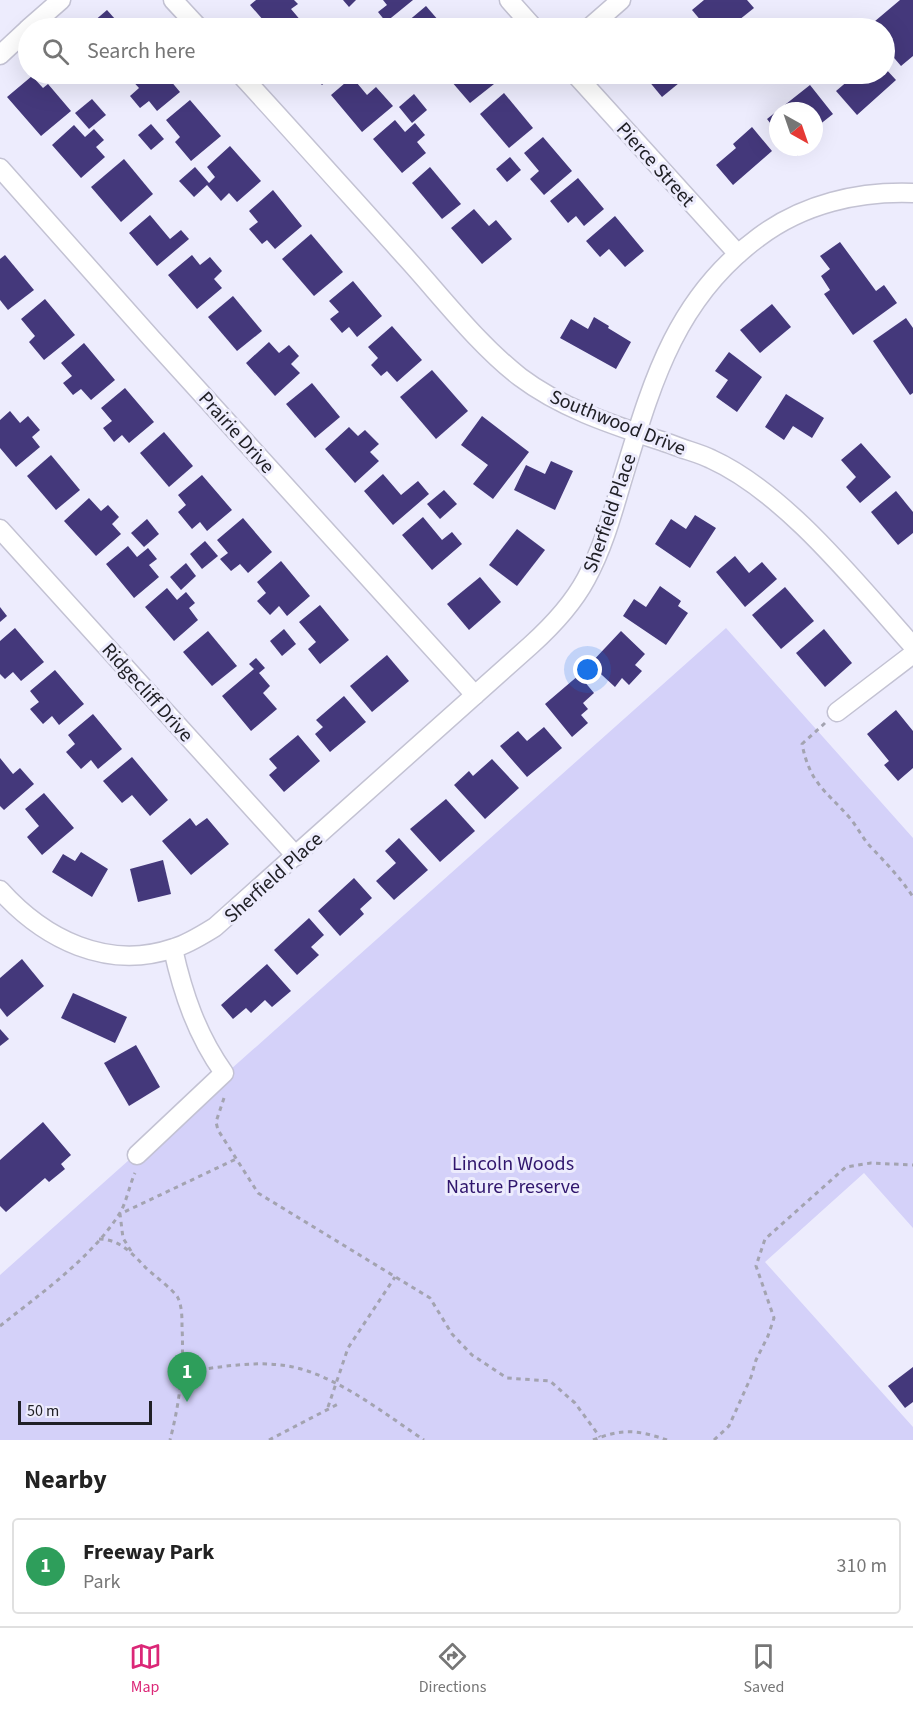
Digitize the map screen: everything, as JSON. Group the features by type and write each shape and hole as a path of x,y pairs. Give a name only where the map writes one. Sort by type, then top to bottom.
{"street":[{"path":"41,18 61,0"},
{"path":"173,0 190,18"},
{"path":"509,0 525,18"},
{"path":"600,18 621,0"},
{"path":"0,55 18,39"},
{"name":"Southwood Drive","path":"249,84 498,357 527,382 563,404 711,459 743,477 776,502 832,556 913,646"},
{"name":"Pierce Street","path":"584,84 738,254"},
{"name":"Prairie Drive","path":"0,168 475,695"},
{"name":"Sherfield Place","path":"3,898 57,938 86,948 118,955 144,955 173,949 215,927 550,628 573,601 606,536 657,375 680,324 713,278 738,254 774,227 832,202 874,193 913,193"},
{"name":"Ridgecliff Drive","path":"0,529 296,856"},
{"path":"837,711 913,654"},
{"path":"137,1155 221,1077 192,1014 173,949"}],"path":[{"path":"837,711 802,744 806,761 817,784 850,819 867,843 899,876 913,897"},
{"path":"221,1077 224,1095 216,1122 218,1130 258,1193 430,1298 452,1334 472,1355 498,1373 507,1378 550,1381 575,1403 600,1437"},
{"path":"0,1326 71,1269 120,1214 140,1161 137,1155"},
{"path":"120,1214 236,1159"},
{"path":"714,1440 729,1426 774,1317 756,1266 765,1239 846,1167 871,1163 913,1165"},
{"path":"120,1214 123,1238 131,1252"},
{"path":"99,1239 107,1239 120,1244 131,1252 178,1297 182,1311 182,1372 177,1414 170,1440"},
{"path":"328,1407 348,1348 395,1277"},
{"path":"182,1372 248,1364 288,1366 335,1383 424,1440"},
{"path":"269,1440 328,1407 340,1403"},
{"path":"593,1440 622,1430 640,1431 667,1440"}],"green space":[{"name":"Lincoln Woods Nature Preserve","path":"726,628 913,838 913,1228 864,1173 765,1262 913,1427 913,1440 0,1440 0,1275"}],"building":[{"path":"256,0 294,0 298,4 291,9 299,18 261,18 250,5"},
{"path":"343,0 356,0 349,7"},
{"path":"383,0 413,0 391,18 383,18 378,12 387,5"},
{"path":"704,0 747,0 754,8 742,18 699,18 692,10"},
{"path":"900,0 913,0 913,56 901,66 895,59 895,18 879,18"},
{"path":"426,6 436,18 412,18"},
{"path":"107,10 114,18 98,18"},
{"path":"22,84 39,84 43,88 48,84 71,111 41,136 7,97"},
{"path":"135,84 173,84 180,92 157,111 149,101 140,108 130,96 139,88"},
{"path":"344,84 358,84 367,95 376,87 393,106 362,132 331,95"},
{"path":"454,84 494,84 470,103"},
{"path":"651,84 678,84 662,97"},
{"path":"844,84 892,84 857,115 836,91"},
{"path":"810,85 833,114 823,122 823,102 788,102"},
{"path":"504,93 533,128 509,148 480,114"},
{"path":"414,94 427,110 412,123 399,107"},
{"path":"92,99 106,115 89,129 75,113"},
{"path":"190,100 221,136 191,161 175,142 180,137 166,120"},
{"path":"395,120 405,132 415,123 425,135 417,142 426,153 402,173 373,139"},
{"path":"151,124 164,139 151,150 138,135"},
{"path":"74,125 85,137 94,129 104,140 96,147 105,157 81,178 52,145"},
{"path":"752,127 769,147 769,154 733,185 716,165 736,148 733,144"},
{"path":"543,137 572,171 544,195 530,179 539,171 524,153"},
{"path":"230,146 261,181 237,202 229,193 221,201 207,185 194,197 179,181 195,167 209,183 215,177 207,167"},
{"path":"510,157 521,170 507,182 496,169"},
{"path":"124,159 153,194 121,222 91,187"},
{"path":"430,167 461,204 442,219 412,183"},
{"path":"578,178 604,209 584,226 576,216 568,223 550,201"},
{"path":"273,190 302,226 275,249 267,240 262,244 249,229 258,222 249,211"},
{"path":"474,209 489,226 496,220 512,239 482,264 451,228"},
{"path":"150,215 170,239 181,230 189,239 157,266 129,233"},
{"path":"615,216 644,251 625,267 609,249 600,257 586,241"},
{"path":"311,234 343,272 314,296 282,259"},
{"path":"840,242 876,291 884,285 897,303 853,335 824,294 830,290 821,276 830,269 820,256"},
{"path":"5,255 34,290 8,310 0,300 0,259"},
{"path":"192,255 200,265 210,257 222,271 214,279 222,288 197,309 168,275"},
{"path":"353,281 382,316 357,337 349,327 342,333 330,319 339,312 329,301"},
{"path":"233,296 262,331 237,351 208,317"},
{"path":"45,299 75,335 44,360 29,342 35,336 21,319"},
{"path":"772,304 791,327 760,353 740,330"},
{"path":"594,317 631,342 616,369 560,338 571,319 588,329"},
{"path":"906,318 913,328 913,393 910,395 873,341"},
{"path":"392,326 422,360 397,382 387,371 381,376 371,365 378,358 368,347"},
{"path":"269,342 279,353 289,345 299,356 291,364 300,373 275,396 246,363"},
{"path":"84,343 115,380 91,400 81,389 73,395 63,383 72,376 61,363"},
{"path":"729,352 762,377 737,412 716,397 728,380 715,371"},
{"path":"432,370 468,411 436,439 400,397"},
{"path":"312,383 340,417 315,438 286,404"},
{"path":"125,388 154,422 129,443 122,435 114,442 103,428 112,421 101,408"},
{"path":"786,394 824,418 812,438 793,426 784,440 765,427"},
{"path":"10,411 20,423 28,416 40,430 32,437 40,447 16,467 0,448 0,420"},
{"path":"482,416 529,452 493,499 473,484 488,465 461,445"},
{"path":"349,427 358,436 365,430 379,444 370,452 379,461 355,483 325,449"},
{"path":"164,432 193,466 169,487 140,453"},
{"path":"861,443 891,477 860,503 846,487 856,477 841,460"},
{"path":"51,455 80,490 56,510 27,476"},
{"path":"551,461 573,471 555,510 514,490 526,465 545,474"},
{"path":"383,474 401,495 418,481 429,494 393,525 364,491"},
{"path":"202,475 232,510 207,531 200,522 192,529 178,512 186,505 178,495"},
{"path":"444,490 457,504 440,519 427,504"},
{"path":"896,491 913,512 913,533 898,545 871,512"},
{"path":"89,498 101,511 108,505 119,517 112,524 121,534 96,556 64,521"},
{"path":"695,515 716,528 690,568 655,544 671,519 686,529"},
{"path":"423,517 442,540 452,532 462,544 432,570 402,535"},
{"path":"243,518 272,552 248,573 240,564 231,571 220,559 228,553 217,540"},
{"path":"147,519 159,534 144,547 131,533"},
{"path":"517,529 545,550 517,586 489,565"},
{"path":"205,541 218,556 202,569 190,554"},
{"path":"128,546 137,557 148,548 157,559 149,565 159,577 134,598 106,564"},
{"path":"735,556 749,573 762,562 777,579 745,607 716,572"},
{"path":"281,561 310,596 287,616 279,606 270,615 257,601 266,593 257,582"},
{"path":"186,563 196,576 181,590 170,577"},
{"path":"480,577 501,602 469,630 447,604"},
{"path":"660,586 681,601 678,606 688,613 666,645 623,616 634,599 646,607"},
{"path":"785,587 814,621 781,649 752,615"},
{"path":"167,588 177,600 186,592 195,603 189,608 198,620 174,641 145,607"},
{"path":"320,605 349,640 320,664 308,649 316,642 299,622"},
{"path":"0,607 7,616 0,622"},
{"path":"15,628 44,662 21,681 13,672 5,679 0,674 0,641"},
{"path":"284,629 296,644 282,656 270,641"},
{"path":"824,629 852,663 825,687 796,653"},
{"path":"208,631 237,666 212,686 183,652"},
{"path":"621,631 645,654 635,665 642,671 629,685 622,678 615,687 590,664"},
{"path":"387,655 409,681 372,712 350,686"},
{"path":"256,658 265,668 259,673 270,686 263,693 277,709 251,731 222,696 254,669 249,664"},
{"path":"55,670 84,704 59,725 52,716 43,724 30,709 39,702 30,691"},
{"path":"579,675 594,693 583,703 588,709 581,715 588,723 572,737 545,704"},
{"path":"344,696 366,722 330,752 315,734 323,727 316,720"},
{"path":"896,710 913,731 913,768 898,781 884,765 889,761 867,734"},
{"path":"93,714 122,749 98,769 91,760 81,769 66,752 75,744 68,735"},
{"path":"544,727 562,748 527,777 500,746 518,731 527,741"},
{"path":"298,735 320,761 284,792 269,775 277,768 269,759"},
{"path":"132,757 168,800 150,816 132,795 122,803 103,781"},
{"path":"0,758 13,774 20,768 34,784 4,810 0,806"},
{"path":"492,759 519,788 485,819 454,785 469,771 473,776"},
{"path":"44,793 74,828 42,855 27,837 39,826 25,809"},
{"path":"446,799 475,831 440,862 410,829"},
{"path":"190,818 196,826 207,818 229,844 191,875 162,841"},
{"path":"399,838 428,870 394,900 376,881 396,863 385,851"},
{"path":"81,852 108,869 92,897 52,872 63,854 75,861"},
{"path":"163,860 171,894 138,902 130,869"},
{"path":"354,878 372,898 360,909 364,914 340,936 318,911"},
{"path":"309,918 324,935 311,947 319,955 297,975 274,950"},
{"path":"22,959 44,986 7,1017 0,1008 0,978"},
{"path":"267,964 291,991 272,1007 265,1000 251,1013 246,1008 233,1019 221,1005"},
{"path":"73,993 127,1017 115,1043 61,1018"},
{"path":"0,1029 9,1039 0,1046"},
{"path":"136,1045 160,1087 129,1106 104,1063"},
{"path":"43,1122 71,1155 61,1164 65,1169 49,1182 45,1178 6,1212 0,1206 0,1160"},
{"path":"913,1367 913,1402 905,1408 888,1386"}],"place":[{"name":"Freeway Park","path":"187,1402"}]}
